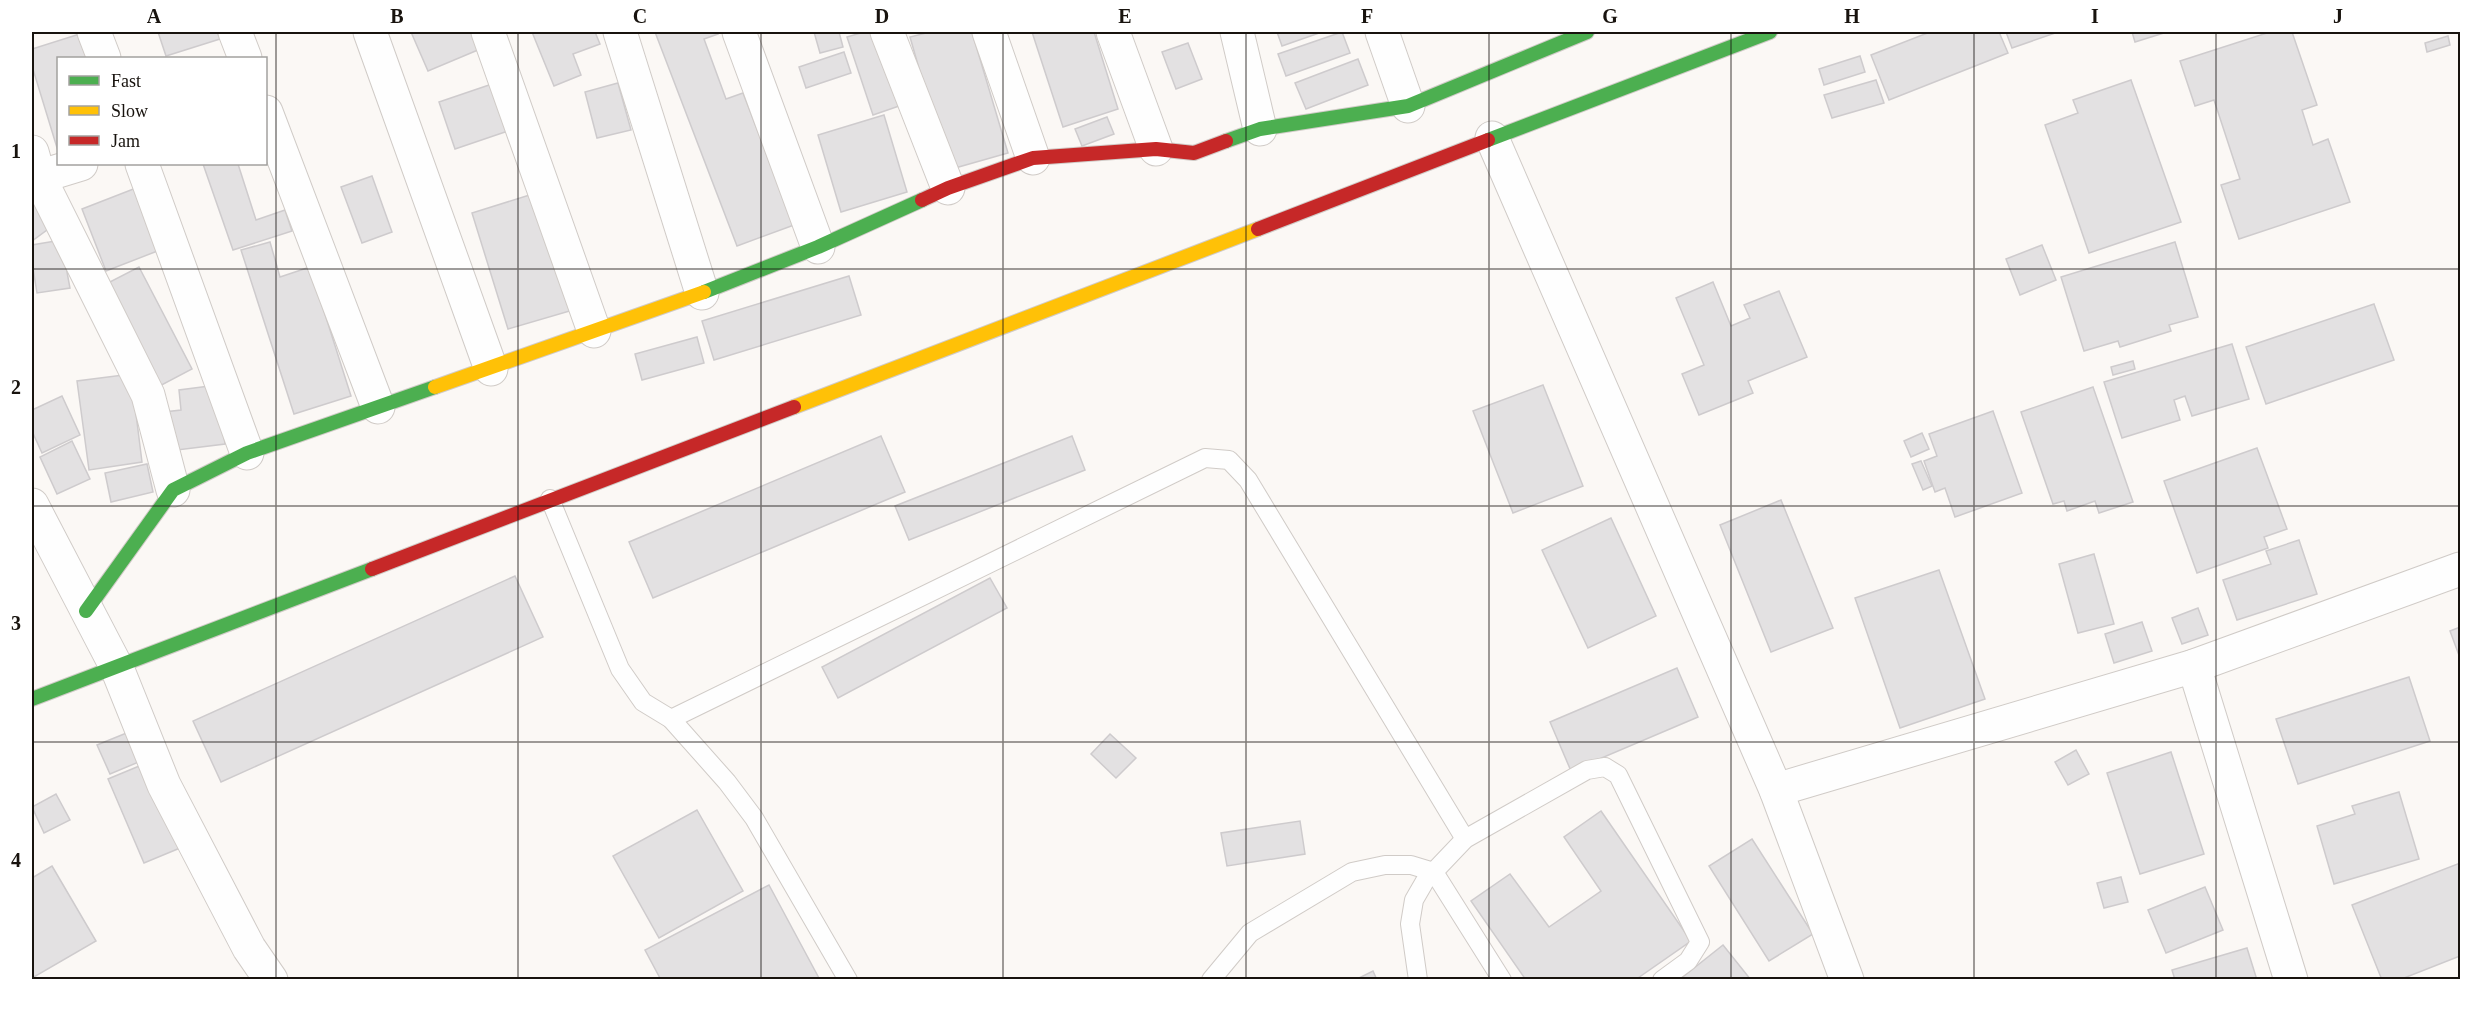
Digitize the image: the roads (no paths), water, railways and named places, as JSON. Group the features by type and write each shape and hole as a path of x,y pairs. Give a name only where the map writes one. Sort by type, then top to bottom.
{"main road":[{"path":"86,611 173,490 247,453 702,293 818,247 948,188 1033,158 1156,149 1194,153 1260,129 1408,106 1587,32"},
{"path":"32,699 1770,32"}],"street":[{"path":"94,32 104,57"},
{"path":"235,32 245,57"},
{"path":"370,32 491,369"},
{"path":"488,32 594,331"},
{"path":"620,32 702,293"},
{"path":"739,32 818,247"},
{"path":"887,32 948,188"},
{"path":"990,32 1033,158"},
{"path":"1113,32 1156,149"},
{"path":"1237,32 1260,129"},
{"path":"1382,32 1408,106"},
{"path":"267,115 378,407"},
{"path":"1492,138 1776,790 1847,980"},
{"path":"72,165 34,169 148,395 173,490"},
{"path":"142,165 247,453"},
{"path":"32,505 117,668 164,785 249,948 271,980"},
{"path":"1776,790 2194,666 2460,569"},
{"path":"2194,666 2291,980"}],"lane":[{"path":"671,719 1205,458 1229,460 1248,480 1465,839"},
{"path":"550,499 620,669 644,702 671,719 727,782 754,818 848,980"},
{"path":"1419,980 1410,924 1414,900 1434,872 1465,839 1587,770 1605,767 1618,775 1700,942 1688,961 1662,980"},
{"path":"1211,980 1250,933 1352,872 1385,865 1411,865 1434,872 1502,980"}]}
